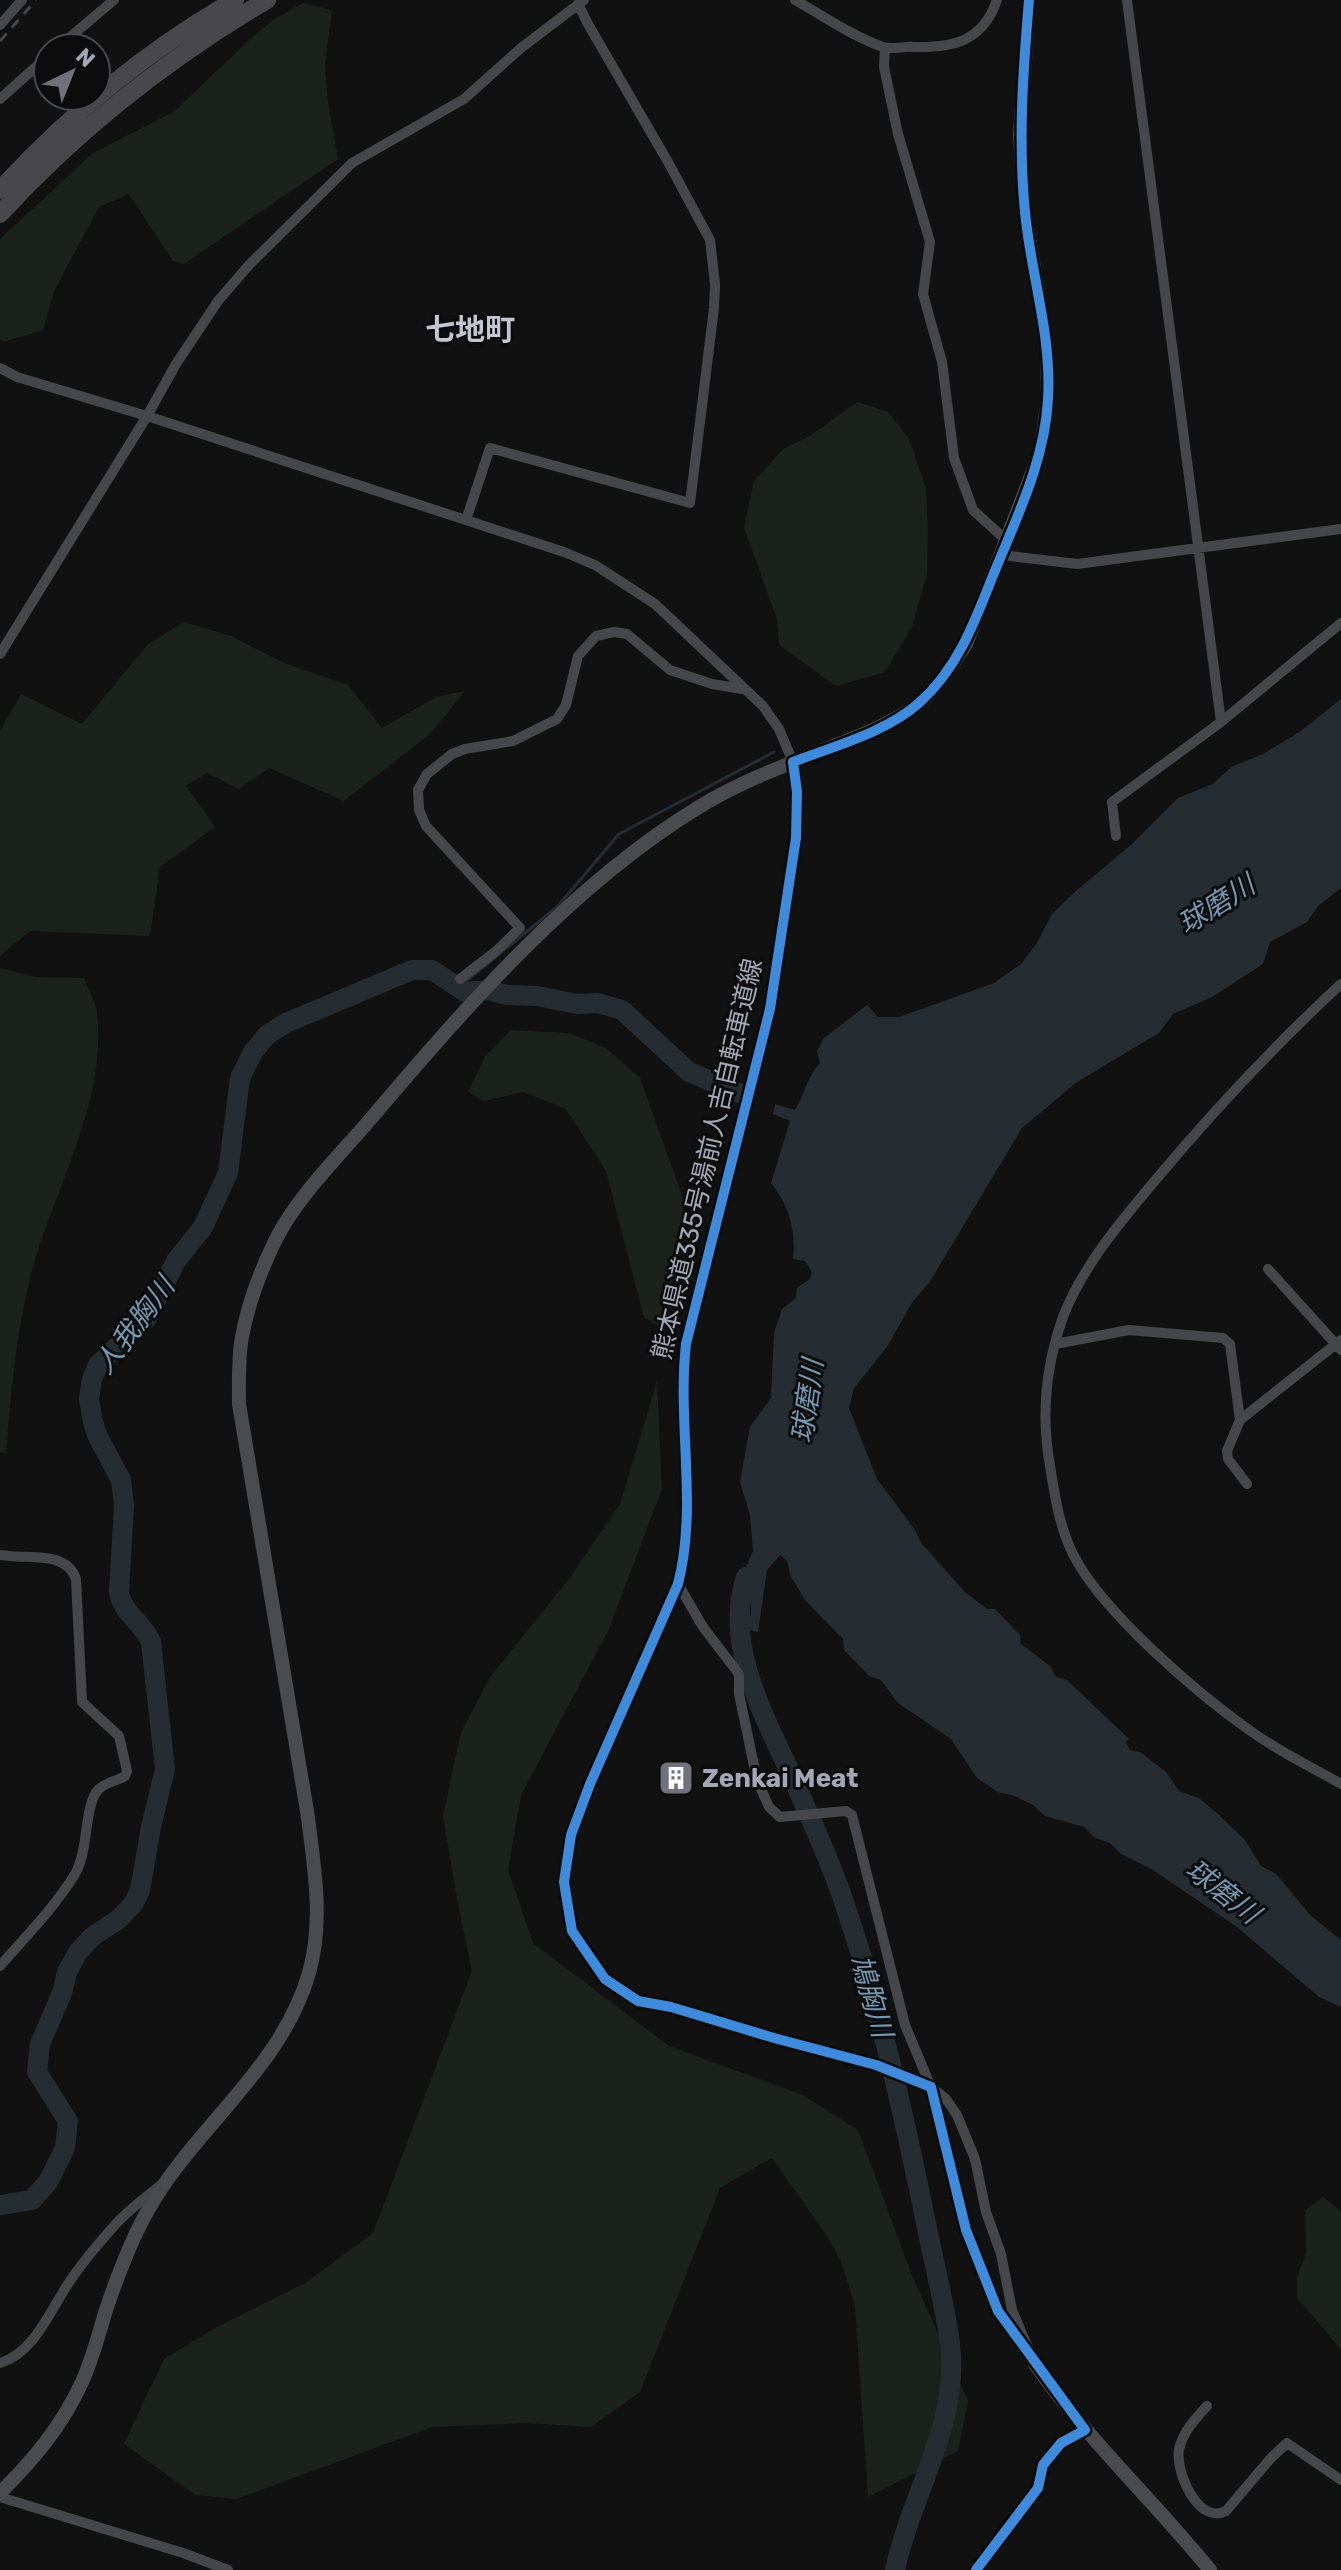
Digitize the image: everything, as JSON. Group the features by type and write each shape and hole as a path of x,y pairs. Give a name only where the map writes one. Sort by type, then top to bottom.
{"highway":[{"path":"0,190 62,128 115,84 235,0"},
{"path":"0,214 65,149 126,95 174,59 267,0"}],"main road":[{"path":"0,2495 50,2439 68,2410 83,2380 120,2268 147,2212 169,2179 268,2058 290,2022 309,1972 318,1923 307,1811 239,1404 241,1340 255,1284 277,1237 304,1197 441,1035 503,970 593,886 701,805 793,762 884,725 918,704 947,672 966,644 1040,453 1048,400 1047,347 1025,214 1020,135 1029,0"},
{"name":"熊本県道335号湯前人吉自転車道線","path":"793,762 797,792 796,838 770,1009 686,1344 682,1382 686,1553 678,1584 590,1784 571,1835 565,1858 564,1882 572,1931 605,1979 638,2001 671,2007 876,2065 931,2087"},
{"path":"1035,2364 1085,2430 1168,2519 1210,2570"}],"street":[{"path":"0,25 22,0"},
{"path":"76,32 114,0"},
{"path":"795,0 829,21 885,48 952,45 977,32 991,18 997,0"},
{"path":"1127,0 1221,722"},
{"path":"0,654 176,364 218,301 267,247 352,163 464,99 521,48 581,1 710,240 715,296 690,503 490,448 466,520"},
{"path":"885,48 884,67 898,134 930,242 923,294 942,362 954,458 973,510 1005,548 1077,564 1341,529"},
{"path":"0,99 32,70"},
{"path":"0,368 17,377 147,416 564,552 595,565 655,604 763,706 779,729 793,762"},
{"path":"1116,836 1112,802 1221,722 1341,623"},
{"path":"460,979 520,928 426,826 419,810 418,790 427,774 452,754 513,741 557,719 566,705 578,656 596,636 614,632 627,634 670,670 712,684 744,689"},
{"path":"1341,984 1187,1142 1135,1204 1084,1275 1064,1315 1055,1344 1048,1376 1045,1415 1047,1449 1058,1513 1073,1554 1093,1585 1121,1618 1184,1677 1253,1732 1341,1784"},
{"path":"1247,1484 1228,1459 1227,1451 1240,1420 1339,1344 1268,1269"},
{"path":"1055,1344 1129,1330 1223,1338 1230,1344 1240,1420"},
{"path":"0,1555 49,1559 66,1564 73,1570 82,1702 119,1736 127,1771 125,1776 99,1788 93,1797 83,1856 76,1872 52,1906 0,1966"},
{"path":"678,1584 703,1627 739,1674 739,1694 757,1780 769,1807 780,1817 846,1811 852,1815 905,2025 931,2087 946,2099 957,2115 975,2159 986,2212 1001,2254 1012,2310 1035,2364"},
{"path":"0,2363 26,2345 46,2322 68,2284 114,2226 169,2179"},
{"path":"1207,2406 1191,2422 1178,2452 1189,2494 1210,2513 1218,2515 1226,2511 1287,2443 1341,2480"},
{"path":"0,2495 228,2570"}],"shaded area":[{"path":"303,3 332,10 325,65 338,159 184,264 173,261 129,194 99,207 54,291 43,330 4,342 0,339 2,237 93,153 175,111 248,41 273,20"},
{"path":"857,402 888,412 909,439 926,489 927,574 912,627 885,672 836,686 779,645 777,619 744,528 754,481 783,449 810,436"},
{"path":"184,622 231,636 282,662 348,685 382,728 436,697 465,691 430,734 344,801 269,768 239,789 207,773 186,786 215,827 160,867 150,936 30,931 0,956 0,731 21,694 82,724 147,645"},
{"path":"0,968 35,977 84,978 97,1012 98,1046 87,1112 26,1294 15,1361 6,1453 0,1452"},
{"path":"511,1030 569,1033 606,1048 640,1078 684,1201 666,1330 644,1318 606,1171 566,1109 524,1092 484,1101 468,1092 485,1057"},
{"path":"657,1381 662,1489 608,1631 521,1795 508,1870 533,1943 669,2046 803,2095 858,2130 911,2273 968,2401 958,2451 868,2497 855,2306 841,2261 827,2236 772,2158 720,2188 640,2392 591,2427 525,2423 432,2427 236,2499 195,2495 124,2444 164,2359 217,2327 307,2282 373,2233 472,1971 443,1816 461,1732 491,1676 569,1579 620,1504"},
{"path":"1323,2197 1341,2211 1341,2350 1297,2297 1297,2278 1306,2253 1305,2210"}],"water":[{"name":"球磨川","path":"1341,699 1341,888 1318,906 1307,922 1270,942 1263,964 1212,997 1173,1014 1159,1033 1077,1082 1022,1128 929,1283 913,1301 887,1347 854,1388 849,1408 877,1479 922,1544 965,1592 987,1609 995,1609 1020,1635 1021,1644 1050,1666 1056,1677 1067,1680 1129,1739 1126,1742 1130,1750 1140,1752 1166,1772 1179,1791 1199,1798 1219,1815 1245,1840 1261,1866 1276,1874 1310,1915 1341,1940 1341,2007 1319,1997 1237,1927 1153,1870 1121,1854 1110,1843 1095,1838 1084,1827 1045,1816 1033,1805 998,1792 977,1778 951,1739 898,1703 881,1680 869,1676 844,1650 843,1639 805,1600 791,1577 787,1561 780,1555 767,1570 758,1632 733,1627 751,1615 751,1603 740,1602 745,1569 753,1551 750,1515 740,1482 750,1427 771,1398 774,1333 782,1309 796,1298 797,1288 810,1279 812,1272 805,1261 793,1259 790,1219 771,1183 790,1121 773,1114 775,1104 795,1110 820,1063 817,1051 824,1038 867,1005 878,1017 899,1017 994,983 1021,964 1037,943 1052,914 1132,844 1178,798 1213,784 1231,767 1263,754 1301,731"}],"waterway":[{"path":"458,988 558,906 619,834 774,752"},
{"name":"人我胸川","path":"0,2205 32,2200 48,2182 65,2148 68,2121 37,2072 40,2044 62,1993 67,1972 78,1952 92,1937 119,1919 134,1903 140,1890 165,1769 151,1642 125,1607 119,1592 124,1506 121,1480 93,1422 89,1399 92,1379 98,1365 147,1318 176,1261 203,1227 228,1173 240,1078 253,1052 267,1035 286,1023 412,970 432,970 465,992 488,990 577,1004 598,1003 622,1010 689,1072 742,1094"},
{"name":"鳩胸川","path":"746,1577 740,1603 744,1656 760,1707 833,1871 857,1941 899,2098 950,2343 948,2402 895,2570"}],"railway":[{"path":"0,41 36,0"}],"cycle path":[{"path":"976,2570 1038,2488 1043,2465 1061,2443 1085,2430 998,2311 966,2230 931,2087 876,2065 671,2007 638,2001 605,1979 572,1931 564,1882 571,1835 590,1784 678,1584 684,1555 687,1495 686,1344 770,1009 796,838 797,792 793,762 891,723 919,703 944,676 978,612 1028,491 1041,446 1048,399 1047,352 1028,236 1022,159 1023,80 1029,0"}],"place":[{"name":"Zenkai Meat","path":"676,1778"}],"district":[{"name":"七地町","path":"470,330"}]}
